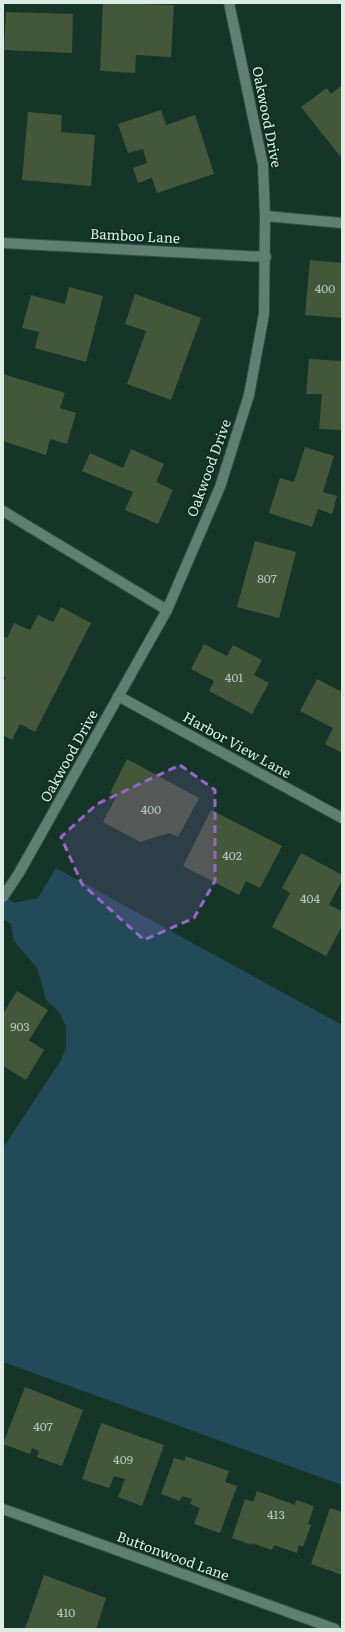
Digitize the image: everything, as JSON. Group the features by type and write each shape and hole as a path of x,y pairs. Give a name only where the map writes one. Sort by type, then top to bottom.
{"street":[{"name":"Oakwood Drive","path":"3,897 19,873 167,610 220,487 249,395 264,314 266,257 263,165 229,3"},
{"path":"265,216 342,223"},
{"name":"Bamboo Lane","path":"3,243 266,257"},
{"path":"3,511 167,610"},
{"name":"Harbor View Lane","path":"118,696 342,818"},
{"name":"Buttonwood Lane","path":"3,1509 335,1629"}],"highlighted area":[{"path":"180,765 215,790 215,881 194,918 144,940 82,884 61,837 97,804"}],"water":[{"path":"56,868 342,1025 342,1485 3,1362 3,1148 61,1060 66,1047 66,1027 60,1013 46,1000 37,968 14,941 11,924 3,919 3,896 14,903 38,898"}],"building":[{"path":"103,3 174,5 171,57 136,55 135,73 100,71"},
{"path":"6,12 73,14 72,53 4,50"},
{"path":"342,85 342,154 340,156 301,107 327,88 331,94"},
{"path":"161,110 166,125 195,115 214,174 157,193 152,178 138,183 133,168 147,163 143,149 128,153 118,124"},
{"path":"28,112 62,115 61,132 95,135 91,186 22,180"},
{"path":"310,260 342,263 342,318 305,315"},
{"path":"69,287 103,296 86,362 35,348 39,332 22,328 31,295 65,304"},
{"path":"135,294 201,318 171,400 127,384 146,331 125,324"},
{"path":"309,359 342,361 342,430 319,429 322,394 306,394"},
{"path":"3,374 65,393 60,408 76,413 67,444 50,439 46,455 3,441"},
{"path":"305,447 334,456 323,492 337,496 332,514 318,509 312,527 269,513 280,478 294,482"},
{"path":"131,449 164,464 156,482 173,490 158,524 125,510 133,492 82,471 90,453 123,468"},
{"path":"255,541 296,552 279,618 237,607"},
{"path":"61,607 91,623 35,732 20,724 12,740 3,735 3,683 6,677 3,676 3,636 7,638 14,623 30,630 38,615 53,622"},
{"path":"204,644 227,656 233,645 262,660 254,675 269,683 252,714 209,691 214,681 191,669"},
{"path":"317,679 342,692 342,753 325,744 333,728 300,711"},
{"path":"127,759 199,798 178,837 169,833 140,842 103,822 116,797 110,793"},
{"path":"211,810 282,846 260,888 246,881 239,895 183,866"},
{"path":"301,853 342,875 342,880 329,905 342,911 342,926 326,956 272,927 290,893 282,888"},
{"path":"17,991 48,1010 29,1040 44,1050 26,1080 3,1066 3,1014"},
{"path":"25,1387 83,1410 62,1466 37,1457 39,1451 32,1448 30,1454 3,1444"},
{"path":"101,1423 164,1445 142,1506 118,1497 125,1479 114,1476 109,1488 82,1479"},
{"path":"185,1456 229,1471 225,1482 237,1486 220,1533 194,1524 200,1508 190,1504 192,1499 182,1496 180,1501 161,1494 174,1458 185,1461"},
{"path":"257,1491 295,1505 296,1500 314,1506 308,1524 311,1525 303,1547 299,1545 297,1553 274,1545 272,1550 232,1538 245,1499 253,1502"},
{"path":"330,1508 342,1512 342,1575 311,1564"},
{"path":"44,1575 106,1598 96,1629 25,1629"}]}
